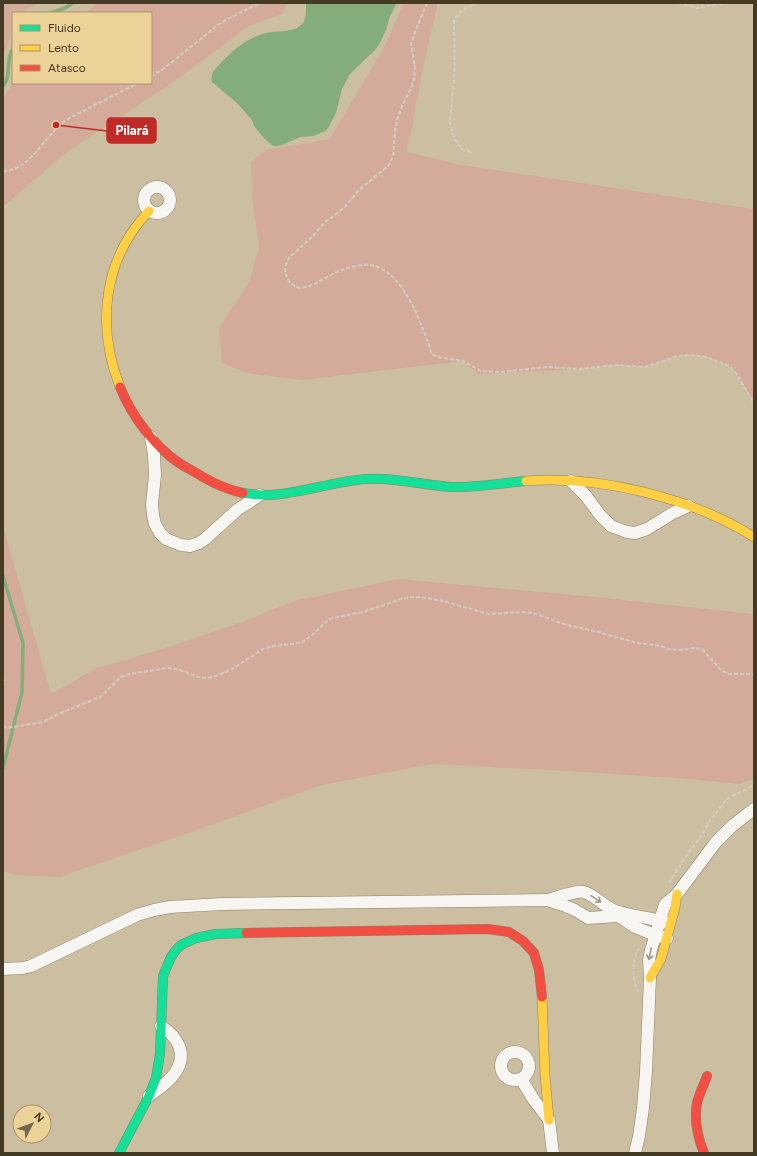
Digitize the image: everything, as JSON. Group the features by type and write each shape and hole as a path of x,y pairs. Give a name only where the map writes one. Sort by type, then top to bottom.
{"street":[{"path":"149,211 138,222 124,246 109,285 106,307 108,348 112,369 121,394 144,429 177,462 196,473 221,486 241,493 260,495 279,495 300,492 353,480 373,479 391,479 451,487 470,487 538,481 571,481 623,488 665,498 738,527 754,537"},
{"path":"151,437 155,475 152,504 153,515 155,524 160,533 166,539 190,546 199,543 236,510 260,495"},
{"path":"571,481 586,496 600,515 611,526 626,532 635,533 647,529 673,513 688,506"},
{"path":"635,1153 643,1108 646,1072 650,950 661,936 665,922 665,904 677,894 716,842 732,826 754,809"},
{"path":"8,968 23,968 31,966 137,916 154,910 170,907 237,904 546,900 583,891 610,909 665,922"},
{"path":"546,900 563,905 588,918 617,916 635,927 661,936"},
{"path":"119,1153 149,1096 156,1078 160,1054 163,976 166,964 171,955 185,942 195,937 216,934 480,929 508,932 523,941 534,953 539,970 542,991 546,1076 552,1153"},
{"path":"149,1096 168,1081 176,1072 180,1063 181,1050 176,1039 170,1031 161,1026"},
{"path":"704,1153 700,1145 697,1124 697,1102 707,1076"},
{"path":"520,1079 549,1120"}],"path":[{"path":"152,75 162,70 218,25 260,3"},
{"path":"428,3 411,44 415,66 414,79 397,120 393,156 389,165 358,191 344,208 325,222 313,236 289,258 285,267 285,273 290,283 299,288 306,288 345,268 361,265 374,265 386,271 405,291 418,316 432,354 438,357 463,361 481,370 500,372 547,367 579,369 617,365 645,367 678,356 690,355 706,357 729,366 736,373 754,403"},
{"path":"471,152 462,149 454,138 450,124 455,66 454,20 461,10 476,3"},
{"path":"678,3 697,8 724,3"},
{"path":"3,171 9,171 30,159 59,125 136,84"},
{"path":"3,726 7,728 43,722 58,714 100,697 121,677 129,674 168,668 177,669 198,677 208,678 219,675 232,669 264,649 273,646 301,643 328,620 363,612 408,597 428,598 488,614 523,612 533,613 566,625 599,632 637,643 661,646 668,649 702,649 720,669 728,674 754,674"},
{"path":"3,677 3,686"}],"shaded area":[{"path":"3,3 39,3 22,12 12,12 12,32 3,55"},
{"path":"98,3 287,3 282,14 249,26 169,85 68,151 3,207 3,98 12,84 152,84 152,12 86,12"},
{"path":"306,3 397,3 390,16 380,43 375,50 350,74 342,89 336,113 326,131 313,136 300,137 282,145 273,146 262,136 254,126 252,120 238,104 212,82 212,74 225,58 250,39 272,32 290,30 300,26 305,18"},
{"path":"404,3 437,3 423,67 410,139 406,152 462,165 754,209 754,403 736,373 729,366 706,357 690,355 678,356 645,367 617,365 579,369 478,374 463,361 301,380 246,373 222,363 219,327 249,282 259,248 253,205 251,163 265,150 330,139 384,47"},
{"path":"3,526 51,694 95,669 175,645 245,621 294,601 398,579 595,597 754,614 754,779 739,784 689,779 567,771 432,764 322,785 200,829 59,877 16,875 3,871"}],"waterway":[{"path":"53,12 65,8 73,3"},
{"path":"3,86 7,77 9,57 12,50"},
{"path":"3,576 23,643 22,692 3,768"}],"traffic: fast":[{"path":"243,493 274,495 366,479 398,480 450,487 478,486 526,481"},
{"path":"119,1153 149,1096 156,1078 160,1054 163,976 171,957 181,945 196,938 216,934 246,933"}],"traffic: slow":[{"path":"120,387 112,364 108,341 106,317 108,294 113,272 122,250 134,230 149,211"},
{"path":"526,481 554,480 584,482 644,492 702,511 729,523 754,537"},
{"path":"650,978 661,959 675,908 677,894"},
{"path":"542,997 545,1075 549,1120"}],"traffic: jam":[{"path":"120,387 130,408 144,429 170,456 179,463 212,482 243,493"},
{"path":"246,933 488,929 509,932 523,941 534,953 539,970 542,997"},
{"path":"704,1153 697,1128 696,1109 707,1076"}],"place":[{"name":"Pilará","path":"56,125"}]}
